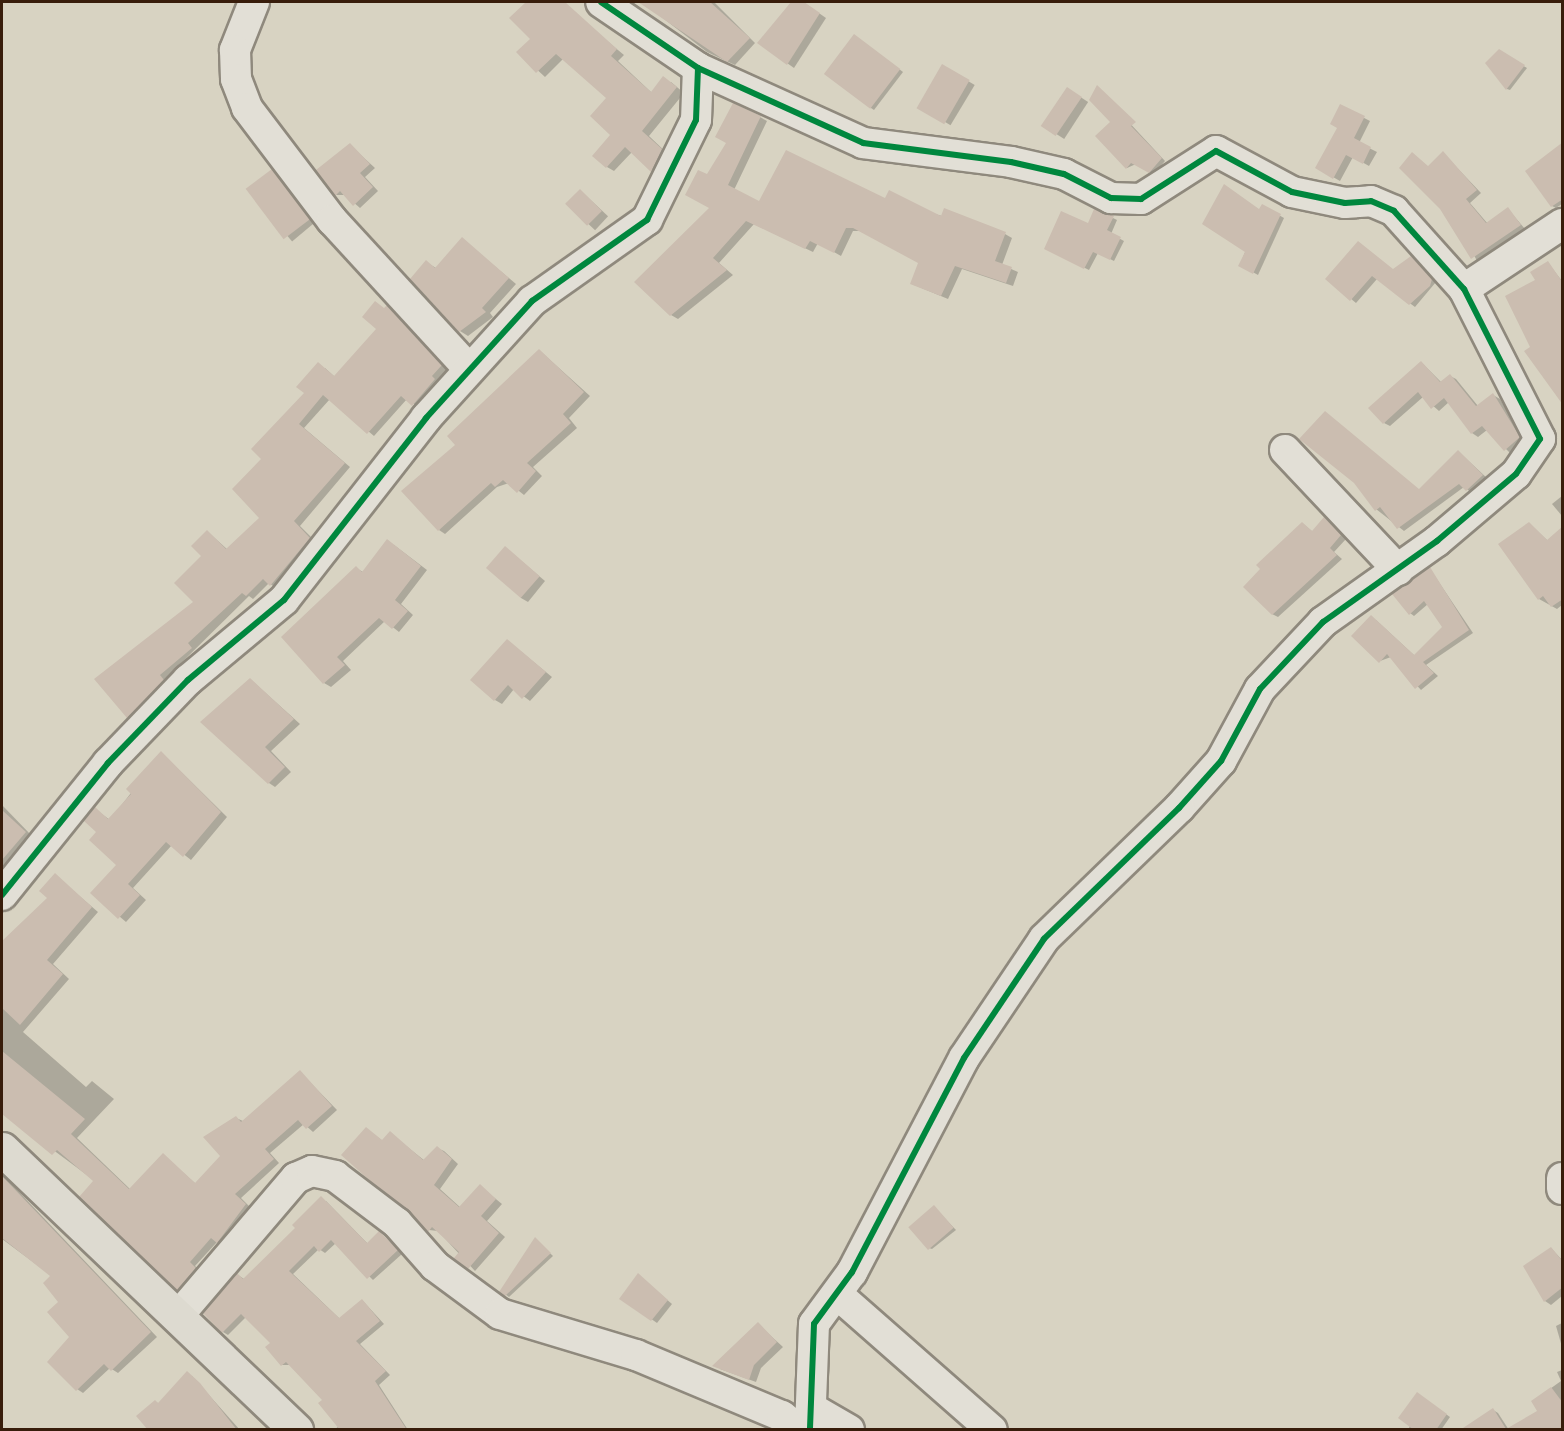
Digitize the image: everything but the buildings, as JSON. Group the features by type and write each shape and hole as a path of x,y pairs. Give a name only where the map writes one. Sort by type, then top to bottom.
{"main road":[{"path":"2,1149 296,1430"}],"street":[{"path":"254,2 234,50 236,79 247,108 332,220 469,369"},
{"path":"601,2 699,69 863,143 1011,162 1064,174 1111,198 1141,199 1216,151 1292,192 1345,203 1371,201 1394,211 1464,289 1540,439 1516,474 1398,570 1323,622 1260,689 1221,761 1186,800 1044,939 964,1058 837,1294 814,1324 806,1422"},
{"path":"2,895 124,747 188,680 284,600 469,369 532,301 647,220 696,120 699,69"},
{"path":"1464,289 1563,224"},
{"path":"1285,450 1398,570"},
{"path":"178,1316 296,1178 312,1171 335,1176 397,1222 435,1266 500,1314 636,1355 782,1416 849,1430"},
{"path":"1563,1178 1563,1189"},
{"path":"837,1294 992,1430"}],"cycle path":[{"path":"2,895 108,763 188,680 284,600 426,418 532,301 647,220 696,120 698,68 601,2"},
{"path":"698,68 863,143 1011,162 1064,174 1111,198 1141,199 1216,151 1292,192 1345,203 1371,201 1394,211 1464,289 1540,439 1516,474 1437,541 1323,622 1260,689 1221,761 1179,808 1044,939 964,1058 852,1272 814,1324 810,1430"}]}
